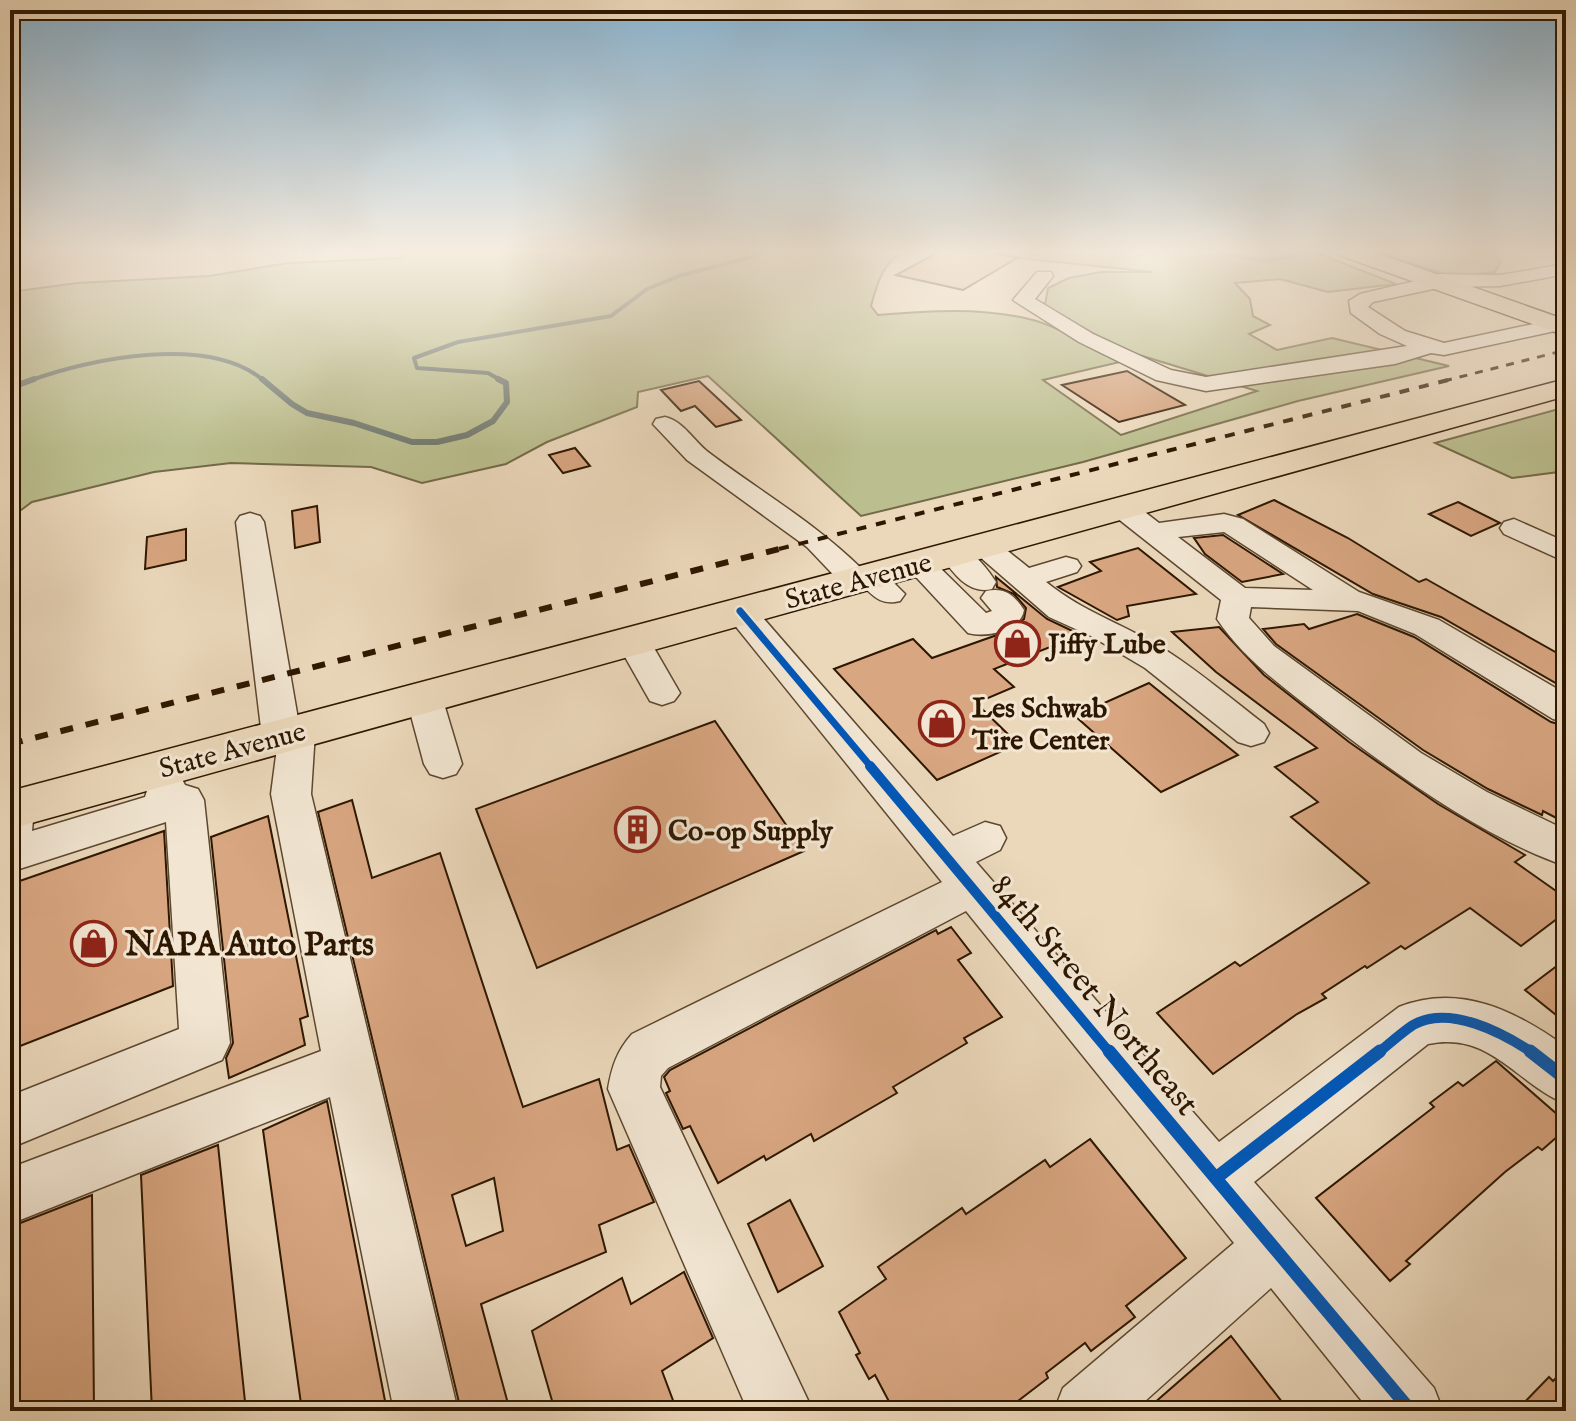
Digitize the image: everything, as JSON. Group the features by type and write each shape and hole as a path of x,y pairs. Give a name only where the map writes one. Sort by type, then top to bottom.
{"main road":[{"path":"1535,316 1562,326"},
{"name":"State Avenue","path":"12,809 165,787 289,734 740,611 871,583 988,579 1122,508 1566,387"}],"street":[{"path":"1050,316 1086,338 1184,381 1226,382 1395,357 1425,348 1444,349 1562,326"},
{"path":"1367,316 1425,348"},
{"path":"665,424 705,463 817,541 871,583"},
{"path":"1122,508 1237,597 1362,602 1427,627 1566,710"},
{"path":"250,522 265,630 289,734 291,794 426,1411"},
{"path":"1154,532 1224,523 1233,525 1350,601"},
{"path":"1514,528 1566,553"},
{"path":"988,579 1066,566"},
{"path":"988,579 1103,629 1157,660 1251,733"},
{"path":"1237,597 1233,619 1262,654 1408,763 1473,803 1566,849"},
{"name":"84th Street Northeast","path":"740,611 968,861 1216,1178 1411,1411"},
{"path":"633,641 662,693"},
{"path":"424,697 443,764"},
{"path":"10,1122 205,1043 184,800 165,787 10,856 12,809"},
{"path":"781,1411 634,1089 637,1066 650,1051 968,861"},
{"path":"1216,1178 1416,1023 1449,1018 1488,1026 1515,1039 1566,1079"},
{"path":"10,1196 349,1065"},
{"path":"1086,1411 1274,1247"}],"green space":[{"path":"10,316 1016,316 1063,332 1120,362 1043,380 1121,435 1257,391 1136,354 1057,316 1254,316 1270,325 1249,334 1277,350 1332,338 1449,366 1298,401 1083,462 861,516 708,376 638,392 637,407 547,442 506,464 422,483 371,467 231,463 154,472 32,502 21,510 10,512"},
{"path":"1566,407 1566,471 1512,478 1435,443"}],"building":[{"path":"1127,371 1185,405 1119,422 1062,385"},
{"path":"699,381 741,420 716,427 695,406 681,411 661,390"},
{"path":"575,448 590,466 563,473 549,455"},
{"path":"1274,500 1348,538 1419,582 1426,579 1566,658 1566,689 1441,617 1373,594 1238,515"},
{"path":"1458,502 1500,523 1471,536 1429,514"},
{"path":"317,506 320,542 295,548 292,511"},
{"path":"186,529 186,560 145,569 147,537"},
{"path":"1223,535 1283,574 1242,582 1205,554 1194,538"},
{"path":"1138,548 1196,594 1127,606 1129,616 1117,620 1058,587 1101,571 1090,562"},
{"name":"Les Schwab Tire Center","path":"996,577 1047,619 1081,635 994,669 1014,687 976,703 1018,744 937,780 834,669 913,639 932,658 1011,630 1024,619 1026,608 1014,594 997,587"},
{"path":"1357,614 1414,637 1551,722 1566,726 1566,823 1488,789 1423,750 1276,644 1263,629 1304,624 1309,629"},
{"path":"1219,627 1264,675 1349,742 1438,804 1525,855 1515,862 1566,898 1566,912 1521,946 1470,908 1405,949 1401,946 1367,968 1365,966 1322,994 1326,998 1297,1014 1213,1074 1157,1013 1235,962 1240,966 1369,883 1291,817 1318,802 1275,767 1317,748 1216,672 1172,632"},
{"path":"1149,683 1238,755 1161,792 1075,716"},
{"name":"Co-op Supply","path":"715,721 804,851 537,968 476,809"},
{"path":"352,800 372,878 440,853 523,1107 599,1079 617,1150 629,1145 654,1202 599,1225 606,1252 481,1304 510,1411 461,1411 318,812","holes":["494,1178 503,1231 466,1246 452,1195"]},
{"path":"268,816 308,1016 300,1019 305,1045 229,1078 226,1058 233,1043 211,837"},
{"name":"NAPA Auto Parts","path":"164,831 173,986 10,1050 11,884"},
{"path":"951,927 971,953 958,960 1002,1017 964,1038 967,1043 893,1087 897,1093 814,1141 811,1134 766,1160 764,1156 718,1183 690,1126 683,1129 666,1093 670,1091 664,1077 670,1070 936,930 938,934"},
{"path":"1566,959 1566,1023 1525,990"},
{"path":"1496,1061 1566,1122 1566,1129 1542,1150 1538,1147 1505,1172 1406,1261 1410,1264 1390,1281 1316,1198 1434,1107 1430,1103 1458,1082 1463,1086"},
{"path":"327,1101 387,1411 302,1411 263,1130"},
{"path":"1090,1139 1186,1258 1126,1306 1135,1317 1091,1351 1085,1343 1046,1373 1048,1378 1005,1411 894,1411 875,1375 869,1379 856,1355 860,1353 839,1312 886,1279 878,1267 962,1208 966,1214 1045,1160 1050,1167"},
{"path":"218,1145 246,1411 152,1411 141,1175"},
{"path":"92,1195 94,1411 10,1411 10,1227"},
{"path":"790,1200 823,1266 778,1292 748,1224"},
{"path":"684,1272 713,1338 662,1371 677,1411 555,1411 532,1331 622,1278 631,1304"},
{"path":"1231,1336 1289,1411 1145,1411"},
{"path":"1566,1368 1566,1411 1516,1411 1549,1377 1553,1381"}],"waterway":[{"path":"502,381 488,373 417,368 414,358 458,342 609,316"},
{"path":"29,381 116,358 182,354 214,358 241,367 264,381"},
{"path":"10,388 34,379"},
{"path":"262,379 307,413 354,423 412,442 437,442 467,435 493,421 507,402 506,383 502,381"},
{"path":"498,379 502,381"}],"railway":[{"path":"1444,381 1566,350"},
{"path":"779,549 1452,379"},
{"path":"10,744 787,547"}],"cycle path":[{"path":"740,611 1411,1411"},
{"path":"1216,1178 1416,1023 1438,1019 1458,1020 1497,1031 1533,1053 1566,1079"}],"place":[{"name":"Jiffy Lube","path":"1017,643"},
{"name":"Les Schwab Tire Center","path":"941,723"},
{"name":"Co-op Supply","path":"637,830"},
{"name":"NAPA Auto Parts","path":"94,943"}]}
